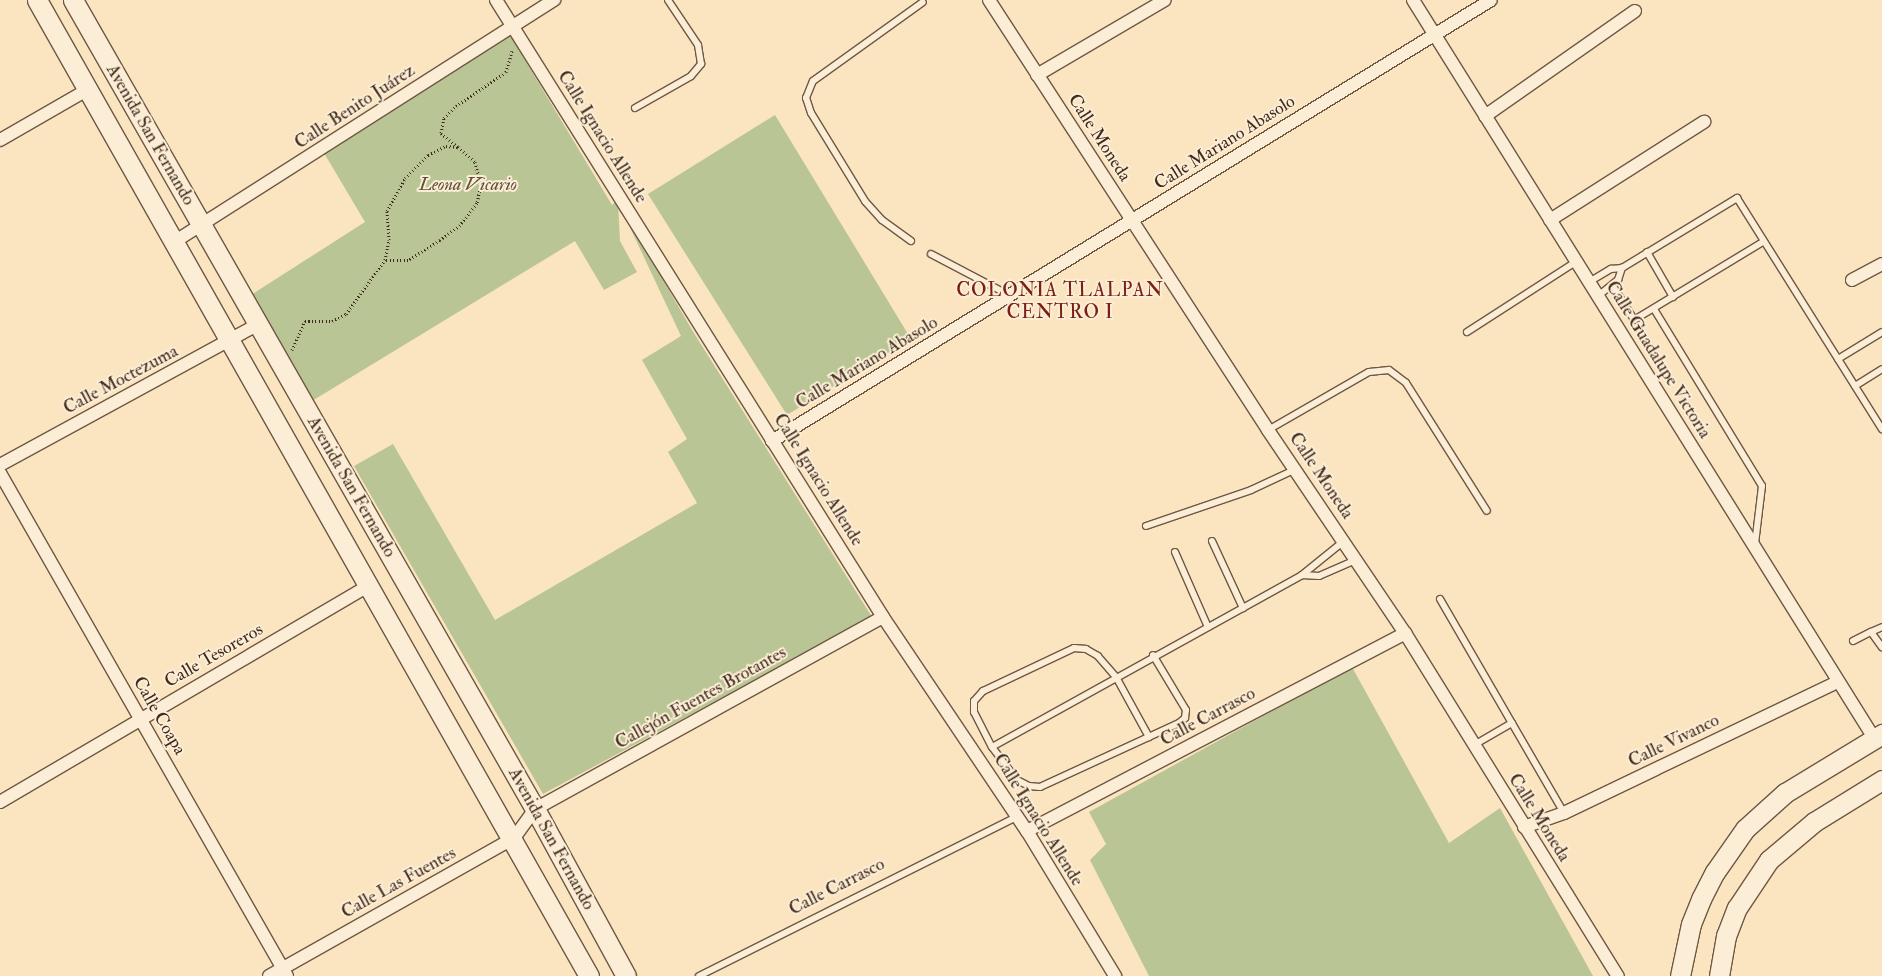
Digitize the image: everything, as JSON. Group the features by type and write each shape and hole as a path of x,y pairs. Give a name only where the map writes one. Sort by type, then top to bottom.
{"main road":[{"name":"Avenida San Fernando","path":"37,0 229,342 514,838 589,976"},
{"name":"Avenida San Fernando","path":"73,0 535,809 626,976"},
{"path":"1680,976 1689,933 1701,899 1736,840 1785,793 1878,736"},
{"path":"1718,976 1726,936 1737,908 1769,860 1814,822 1882,780"}],"street":[{"name":"Calle Ignacio Allende","path":"496,0 511,27 883,617 1018,816 1114,976"},
{"name":"Calle Benito Juárez","path":"174,242 554,0"},
{"name":"Calle Moneda","path":"989,0 1268,430 1406,633 1524,827 1618,976"},
{"path":"1037,75 1165,0"},
{"name":"Calle Guadalupe Victoria","path":"1413,0 1838,682 1878,736"},
{"name":"Calle Mariano Abasolo","path":"772,441 1491,0"},
{"path":"1485,116 1634,11"},
{"path":"0,140 87,90"},
{"path":"1550,220 1704,122"},
{"path":"1852,280 1882,264"},
{"name":"Calle Moctezuma","path":"0,465 229,342 257,325"},
{"name":"Calle Coapa","path":"0,473 285,972"},
{"name":"Calle Tesoreros","path":"0,802 368,586"},
{"name":"Callejón Fuentes Brotantes","path":"535,809 883,617"},
{"name":"Calle Carrasco","path":"1027,831 1406,633"},
{"name":"Calle Vivanco","path":"1524,827 1564,813 1838,682"},
{"name":"Calle Las Fuentes","path":"269,976 285,972 514,838 535,809"}],"lane":[{"path":"635,108 691,76 700,64 698,46 668,0"},
{"path":"911,241 882,220 866,201 811,113 806,98 813,81 922,2"},
{"path":"1589,282 1611,269 1622,268 1737,198 1855,386 1879,418 1882,429"},
{"path":"1613,286 1634,320 1763,242"},
{"path":"1647,252 1673,297"},
{"path":"931,254 1010,296"},
{"path":"1467,332 1577,261"},
{"path":"1598,296 1613,286 1620,278 1622,268"},
{"path":"1654,309 1762,486 1754,548"},
{"path":"1838,359 1882,332"},
{"path":"1855,386 1882,369"},
{"path":"1268,430 1369,372 1389,370 1406,383 1487,511"},
{"path":"1146,526 1251,490 1296,469"},
{"path":"1212,541 1243,608"},
{"path":"992,747 1153,655 1302,575 1344,541"},
{"path":"1175,552 1208,627"},
{"path":"1302,575 1319,576 1356,560"},
{"path":"1440,600 1564,813"},
{"path":"1853,640 1882,627"},
{"path":"1871,632 1882,648"},
{"path":"1149,737 1116,676 1098,656 1086,649 1074,648 982,690 974,701 974,712 992,747 1017,780 1029,786 1040,787 1179,724 1186,710 1153,655"},
{"path":"1474,745 1512,723"},
{"name":"Calle Carrasco","path":"699,976 1018,816"}],"path":[{"path":"385,260 408,260 440,240 460,225 477,202 481,184 475,162 442,133 444,118 456,106 506,72 513,46 520,41"},
{"path":"279,363 293,349 305,321 332,320 346,314 385,260 389,240 387,211 392,197 428,155 446,146 458,148"}],"green space":[{"name":"Leona Vicario","path":"510,35 612,205 617,200 692,330 872,617 543,794 354,466 393,444 495,620 697,503 668,452 687,439 642,360 681,336 618,202 620,241 637,272 604,290 575,241 312,401 251,295 365,222 324,153"},
{"path":"775,115 911,339 787,415 648,194"},
{"path":"1352,667 1449,843 1500,808 1593,976 1149,976 1090,860 1106,844 1089,812"}],"district":[{"name":"COLONIA TLALPAN CENTRO I","path":"1060,302"}]}
